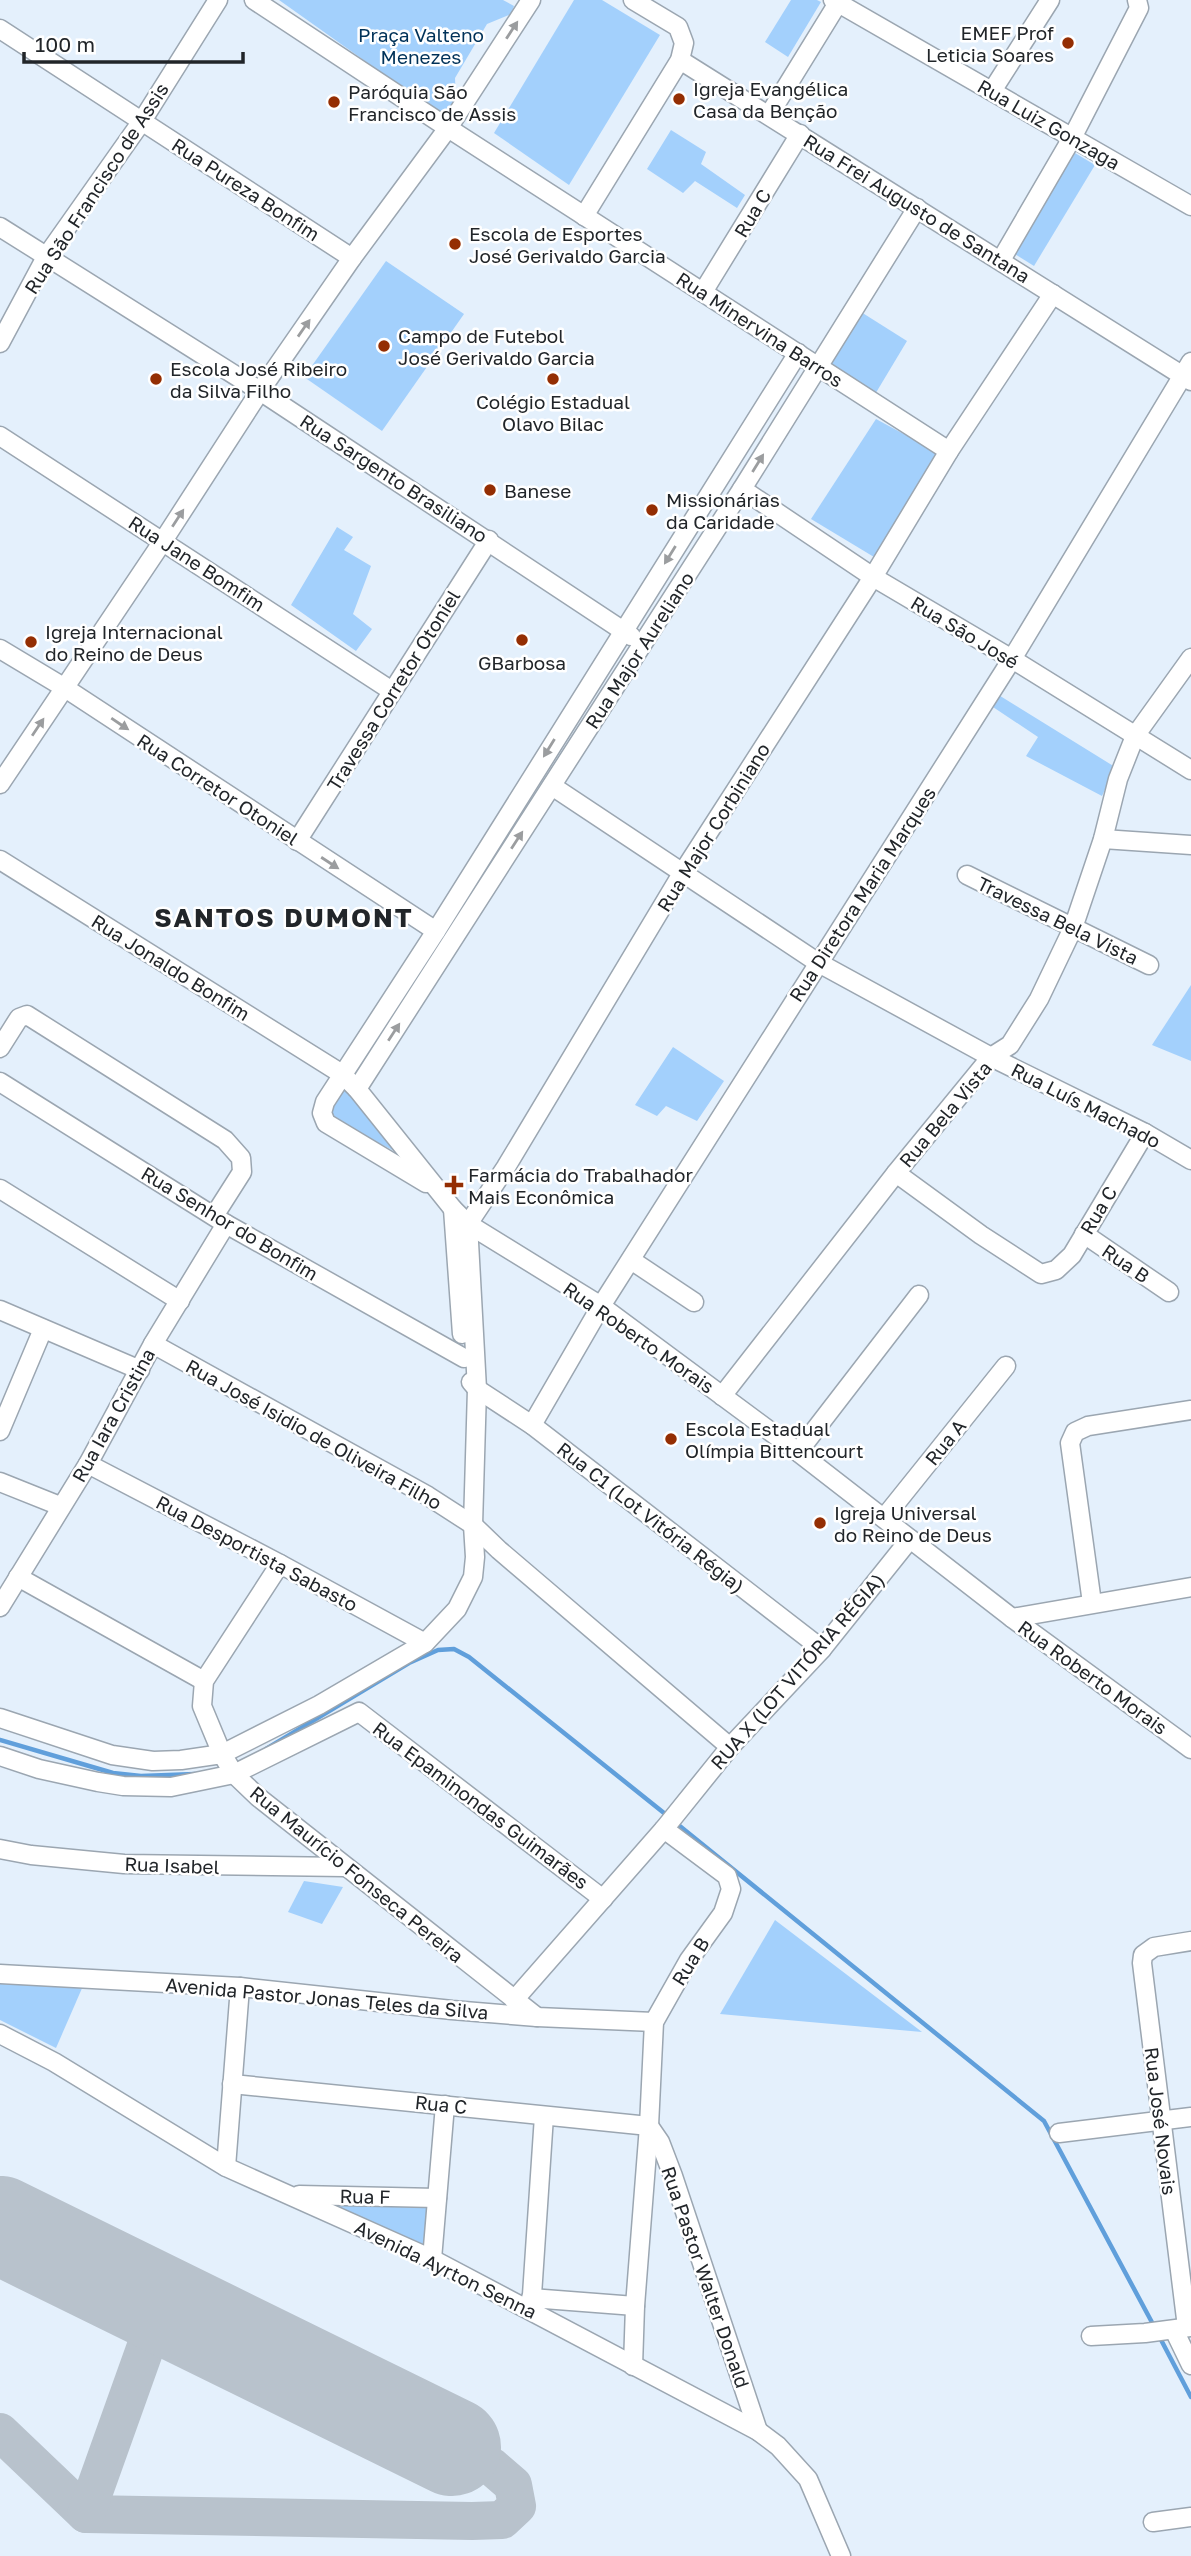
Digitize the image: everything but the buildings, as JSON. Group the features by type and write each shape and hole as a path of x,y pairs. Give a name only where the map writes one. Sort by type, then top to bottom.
{"street":[{"name":"Rua São Francisco de Assis","path":"0,343 46,257 142,121 218,0"},
{"name":"Rua Minervina Barros","path":"254,0 949,451"},
{"path":"584,216 680,60 684,43 678,27 633,0"},
{"path":"992,91 1050,0"},
{"path":"0,784 260,391 352,258 448,128 528,1"},
{"path":"769,115 836,1"},
{"name":"Rua Luiz Gonzaga","path":"836,1 1191,206"},
{"path":"1002,260 1072,138 1138,4"},
{"name":"Rua Pureza Bonfim","path":"0,29 352,258"},
{"name":"Rua Frei Augusto de Santana","path":"680,60 1053,294 1188,373"},
{"name":"Rua C","path":"703,292 800,134"},
{"name":"Rua Major Aureliano","path":"357,1089 644,643 918,208"},
{"name":"Rua Sargento Brasiliano","path":"0,227 260,391 644,643"},
{"name":"Rua Major Corbiniano","path":"468,1223 506,1167 683,872 873,577 949,451 1053,294"},
{"name":"Rua Major Aureliano","path":"437,1189 332,1128 322,1115 325,1102 436,931 798,353"},
{"name":"Rua Diretora Maria Marques","path":"532,1425 601,1306 817,962 1012,659 1188,373"},
{"name":"Rua Jane Bomfim","path":"0,436 392,691"},
{"name":"Rua São José","path":"742,489 873,577 1191,770"},
{"name":"Travessa Corretor Otoniel","path":"297,841 489,540"},
{"name":"Rua Corretor Otoniel","path":"0,649 65,688 436,931"},
{"name":"Rua Bela Vista","path":"722,1396 990,1057 1010,1045 1023,1028 1073,928 1103,839 1118,779 1135,736 1191,658"},
{"name":"Rua Luís Machado","path":"552,786 817,962 990,1057 1145,1133 1191,1160"},
{"path":"1103,839 1191,845"},
{"name":"Rua Jonaldo Bonfim","path":"0,860 342,1074"},
{"name":"Travessa Bela Vista","path":"967,875 1149,965"},
{"name":"Rua Iara Cristina","path":"0,1048 19,1018 27,1016 225,1140 242,1158 242,1172 180,1301 153,1344 88,1464 0,1607"},
{"path":"342,1074 453,1209 464,1358 469,1380 477,1389"},
{"name":"Rua Senhor do Bonfim","path":"0,1082 220,1220 464,1358"},
{"name":"Rua C","path":"897,1172 981,1235 1041,1275 1056,1270 1067,1262 1145,1133"},
{"path":"0,1189 180,1301"},
{"name":"Rua Roberto Morais","path":"453,1209 468,1223 601,1306 798,1452 1013,1618 1191,1749"},
{"path":"0,1718 112,1755 153,1761 222,1754 319,1705 425,1643 457,1609 473,1577 477,1389 468,1223"},
{"name":"Rua B","path":"1084,1234 1169,1292"},
{"path":"631,1260 694,1302"},
{"path":"798,1452 919,1296"},
{"path":"0,1310 140,1370"},
{"path":"0,1431 43,1329"},
{"name":"Rua José Isidio de Oliveira Filho","path":"153,1344 378,1467 473,1525 730,1747"},
{"name":"Rua A","path":"884,1518 1006,1366"},
{"name":"Rua C1 (Lot Vitória Régia)","path":"477,1389 532,1425 822,1649"},
{"path":"1092,1603 1070,1443 1077,1430 1088,1426 1191,1410"},
{"name":"Rua Desportista Sabasto","path":"88,1464 425,1643"},
{"path":"0,1482 60,1506"},
{"name":"RUA X (LOT VITÓRIA RÉGIA)","path":"514,2000 664,1829 730,1747 822,1649 910,1539"},
{"path":"18,1577 204,1681 280,1564"},
{"path":"1013,1618 1191,1587"},
{"name":"Rua Maurício Fonseca Pereira","path":"204,1681 202,1706 222,1754 234,1774 258,1797 345,1867 537,2017"},
{"name":"Rua Epaminondas Guimarães","path":"234,1774 359,1712 603,1899"},
{"path":"0,1756 39,1769 123,1786 171,1787 234,1774"},
{"name":"Rua B","path":"633,2366 654,2022 689,1960 723,1913 731,1889 727,1875 664,1829"},
{"name":"Rua Isabel","path":"0,1849 31,1855 124,1864 345,1867"},
{"name":"Rua José Novais","path":"1191,1941 1154,1947 1143,1955 1184,2328 1191,2365"},
{"name":"Avenida Pastor Jonas Teles da Silva","path":"0,1973 240,1987 537,2017 654,2022"},
{"path":"226,2167 240,1987"},
{"name":"Avenida Ayrton Senna","path":"0,2034 54,2062 226,2167 531,2304 633,2366 758,2431 779,2446 808,2479 841,2556"},
{"name":"Rua C","path":"232,2084 649,2126"},
{"path":"432,2259 445,2105"},
{"path":"544,2116 531,2304 635,2306"},
{"path":"1059,2133 1191,2117"},
{"name":"Rua Pastor Walter Donald","path":"649,2126 660,2142 673,2176 758,2431"},
{"name":"Rua F","path":"292,2195 437,2198"},
{"path":"1091,2336 1184,2328"},
{"path":"1153,2522 1191,2517"}],"green space":[{"name":"Praça Valteno Menezes","path":"279,0 503,0 514,6 511,14 487,24 455,78 456,102 449,113 441,115"},
{"path":"574,0 602,0 660,35 569,185 494,133"},
{"path":"791,0 821,2 788,57 765,42"},
{"path":"671,130 706,152 701,164 745,195 737,208 695,181 683,193 647,169"},
{"path":"1075,153 1095,165 1034,266 1013,253"},
{"name":"Campo de Futebol José Gerivaldo Garcia","path":"386,261 464,314 382,431 304,377"},
{"path":"861,312 907,341 874,396 830,365"},
{"path":"876,419 937,452 874,557 811,519"},
{"path":"337,527 353,537 344,550 371,566 353,614 372,629 356,651 291,605"},
{"path":"997,694 1115,767 1102,796 1026,756 1038,737 990,705"},
{"path":"1191,985 1191,1061 1152,1045"},
{"path":"673,1047 724,1081 697,1121 666,1106 657,1116 635,1105"},
{"path":"342,1079 400,1154 332,1119 327,1110"},
{"path":"304,1881 343,1887 322,1924 288,1912"},
{"path":"775,1920 922,2032 720,2014"},
{"path":"0,1984 83,1986 56,2048 0,2020"},
{"path":"321,2202 429,2205 426,2246"}],"waterway":[{"path":"266,1749 409,1663 438,1650 454,1649 469,1657 669,1817"},
{"path":"0,1740 113,1773 141,1776 195,1774"},
{"path":"676,1823 1044,2121 1155,2328"},
{"path":"1159,2336 1191,2397"}],"taxiway":[{"path":"86,2514 161,2304"},
{"path":"0,2432 86,2514 502,2520 517,2506 513,2485 491,2466 452,2447"}],"runway":[{"path":"0,2225 452,2447"}],"place":[{"name":"EMEF Prof Leticia Soares","path":"1068,43"},
{"name":"Igreja Evangélica Casa da Benção","path":"679,99"},
{"name":"Paróquia São Francisco de Assis","path":"334,102"},
{"name":"Escola de Esportes José Gerivaldo Garcia","path":"455,244"},
{"name":"Campo de Futebol José Gerivaldo Garcia","path":"384,346"},
{"name":"Escola José Ribeiro da Silva Filho","path":"156,379"},
{"name":"Colégio Estadual Olavo Bilac","path":"553,379"},
{"name":"Banese","path":"490,490"},
{"name":"Missionárias da Caridade","path":"652,510"},
{"name":"GBarbosa","path":"522,640"},
{"name":"Igreja Internacional do Reino de Deus","path":"31,642"},
{"name":"Farmácia do Trabalhador Mais Econômica","path":"454,1185"},
{"name":"Escola Estadual Olímpia Bittencourt","path":"671,1439"},
{"name":"Igreja Universal do Reino de Deus","path":"820,1523"}],"district":[{"name":"SANTOS DUMONT","path":"284,917"}]}
